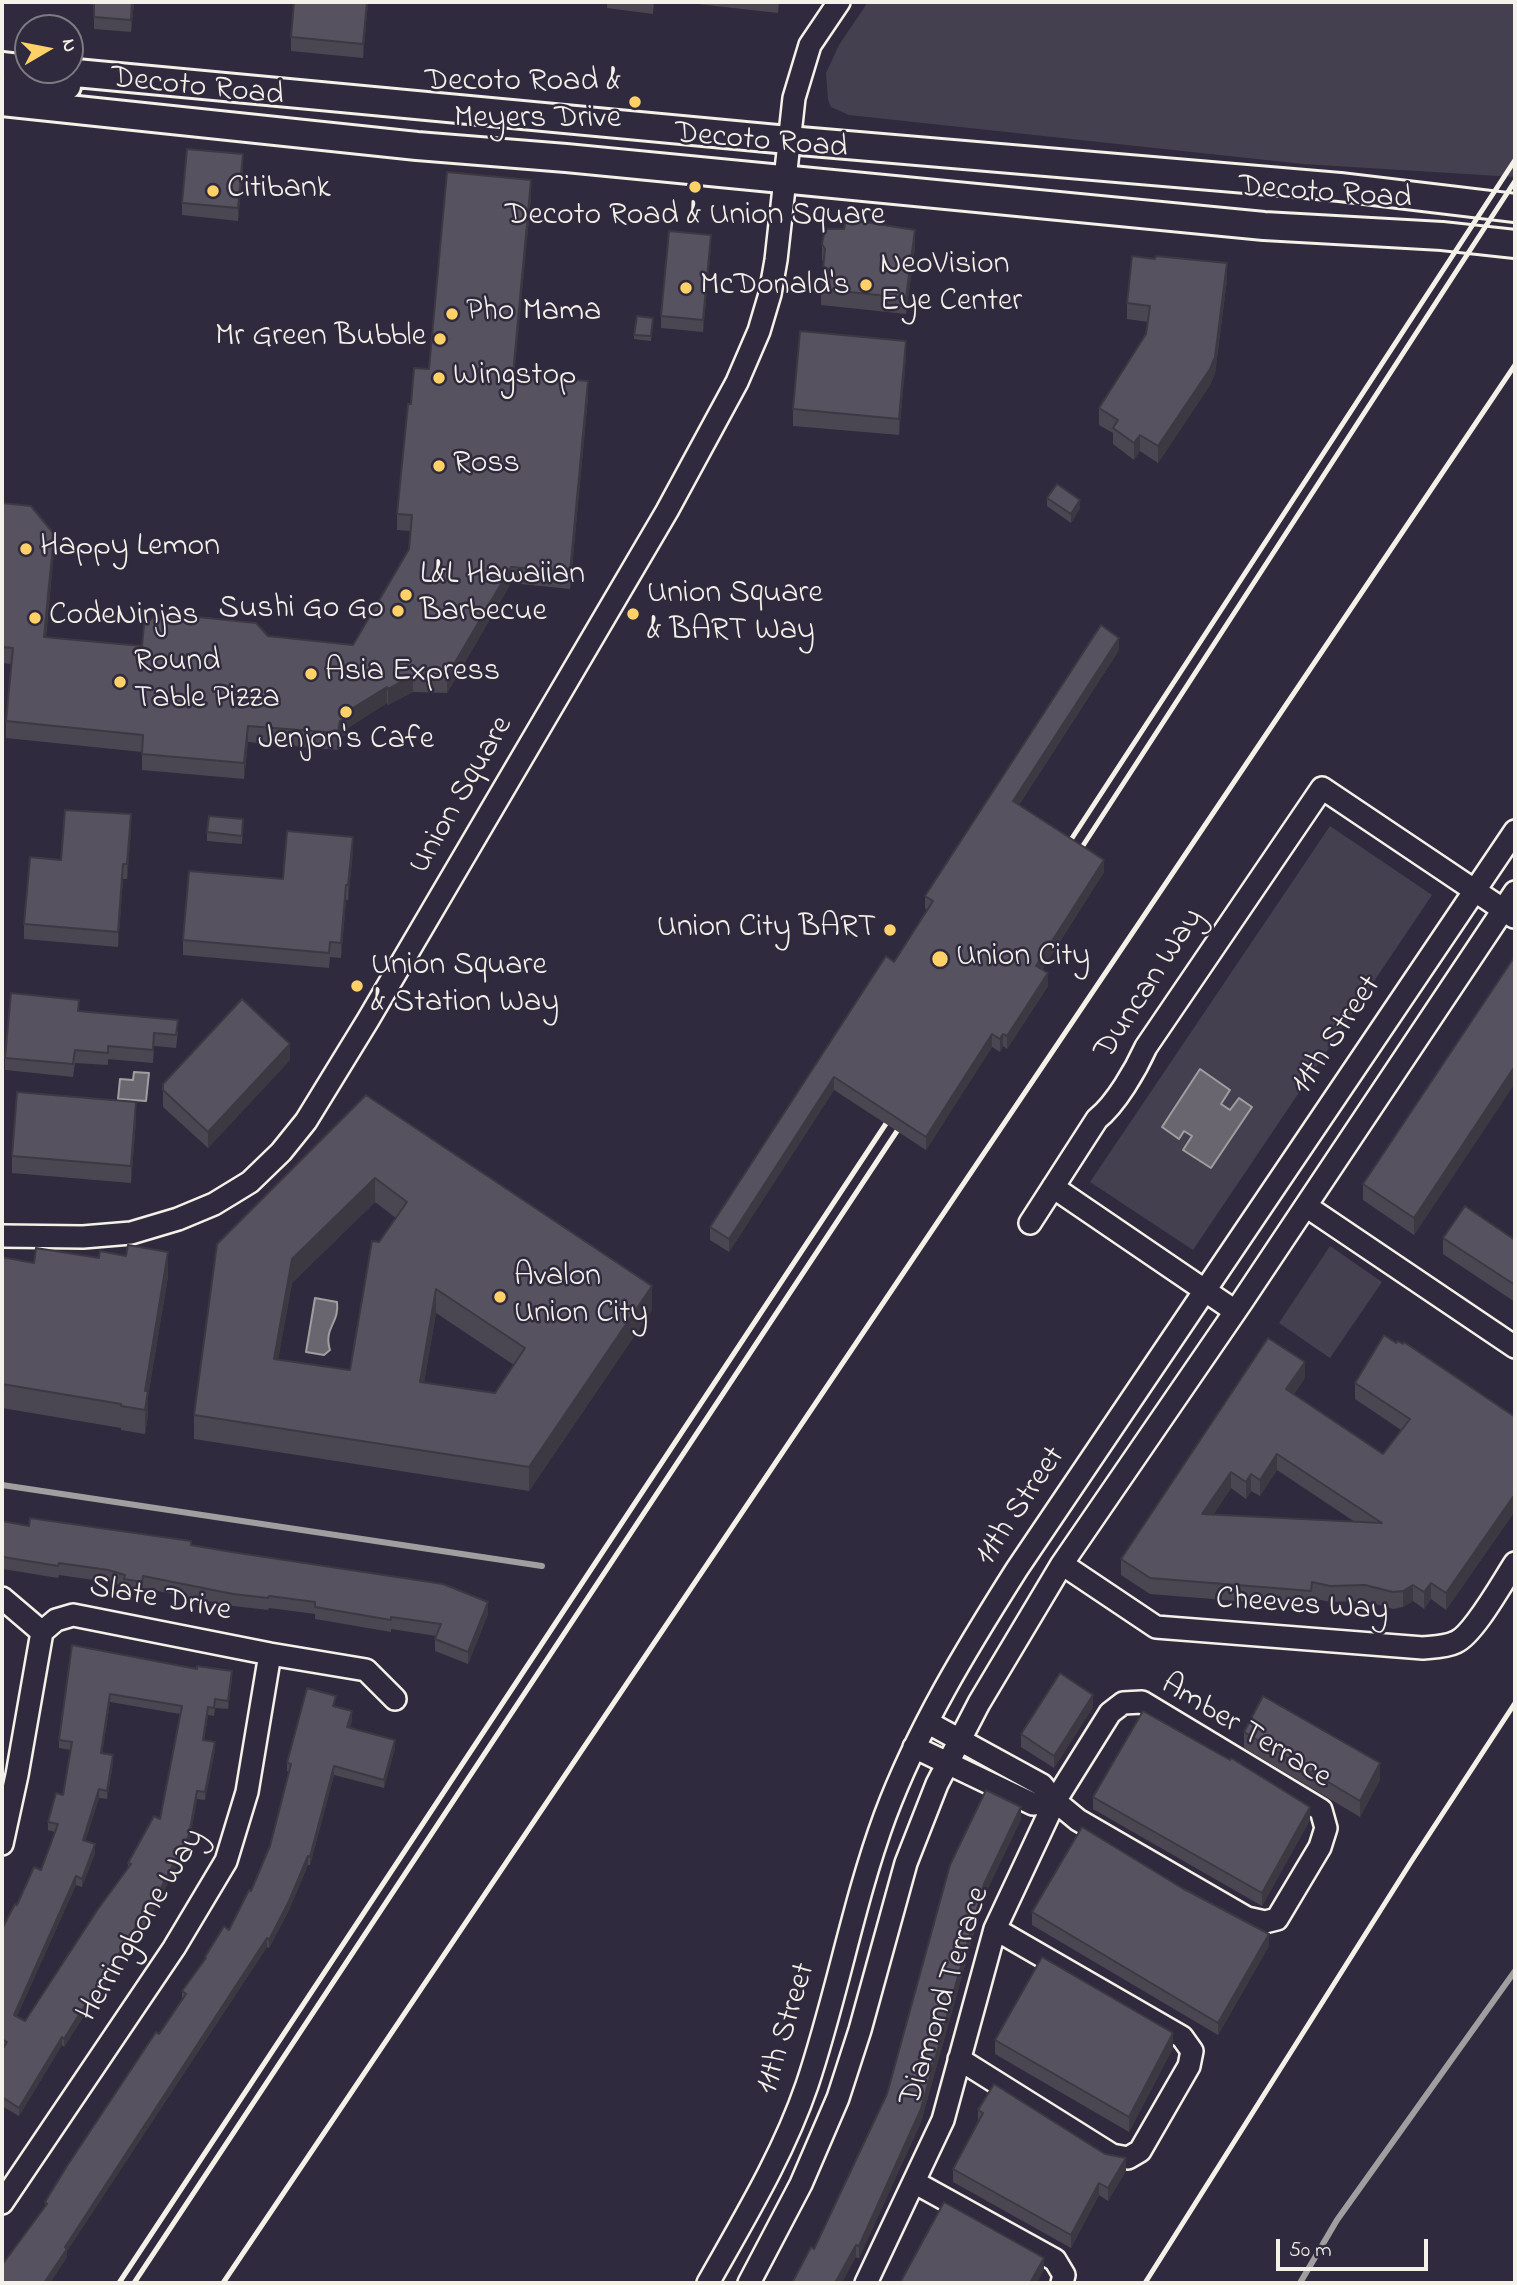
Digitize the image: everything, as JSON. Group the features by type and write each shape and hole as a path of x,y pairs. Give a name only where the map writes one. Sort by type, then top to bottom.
{"main road":[{"name":"Decoto Road","path":"84,74 789,140 1340,187 1515,208"},
{"path":"2,96 22,82 132,93 152,80"},
{"path":"151,118 172,95 178,93 321,107 369,101"},
{"name":"Decoto Road","path":"2,102 417,146 1297,229 1442,236 1515,244"}],"street":[{"name":"Union Square","path":"2,1236 83,1237 131,1233 178,1219 214,1203 250,1182 281,1152 306,1121 660,523 737,382 759,331 770,294 794,97 810,45 839,2"},
{"name":"Duncan Way","path":"1054,1187 1097,1119 1105,1112 1139,1063 1146,1047 1322,788 1475,891"},
{"name":"11th Street","path":"708,2283 772,2170 807,2086 860,1893 885,1816 927,1722 1017,1569 1515,831"},
{"path":"1475,891 1509,914"},
{"name":"11th Street","path":"749,2283 802,2184 838,2098 860,2030 906,1863 937,1784 960,1739 1022,1628 1062,1564 1509,914 1515,892"},
{"path":"1030,1223 1054,1187 1235,1311"},
{"path":"1306,1206 1515,1347"},
{"name":"Cheeves Way","path":"1062,1564 1156,1627 1423,1648 1454,1643 1462,1638 1476,1622 1515,1563"},
{"path":"2,1598 42,1632 3,1840"},
{"name":"Slate Drive","path":"42,1632 56,1620 73,1615 366,1670 395,1699"},
{"name":"Herringbone Way","path":"2,2203 174,1948 226,1861 247,1792 271,1654"},
{"name":"Amber Terrace","path":"1055,1801 1078,1820 1247,1918 1265,1922 1277,1919 1320,1846 1325,1828 1321,1810 1142,1702 1123,1703"},
{"name":"Diamond Terrace","path":"866,2283 943,2120 995,1928 1055,1801 1110,1713 1123,1703"},
{"path":"914,1747 1033,1804 1055,1801 1042,1784 927,1722"},
{"path":"959,2059 1112,2155 1128,2158 1140,2151 1189,2066 1192,2051 1182,2037 995,1928"},
{"path":"914,2182 1055,2260 1064,2275 1062,2283"}],"shaded area":[{"path":"868,2 1515,2 1515,177 1303,164 849,115 831,107 826,73 839,45"},
{"path":"1330,826 1432,895 1193,1250 1090,1182"},
{"path":"1200,1069 1230,1090 1221,1104 1230,1110 1239,1098 1252,1107 1211,1168 1183,1150 1192,1136 1184,1131 1179,1139 1162,1127"},
{"path":"134,1072 149,1073 146,1101 118,1099 120,1079 133,1080"},
{"path":"1330,1246 1382,1282 1330,1358 1279,1323"},
{"path":"315,1298 337,1302 328,1342 330,1350 324,1355 306,1352"}],"building":[{"path":"94,2 132,2 131,20 94,17"},
{"path":"294,2 367,2 363,44 291,37"},
{"name":"Citibank","path":"187,149 243,154 238,208 182,203"},
{"path":"447,172 531,180 513,374 588,381 570,572 511,567 447,676 413,675 388,689 387,687 348,711 346,719 340,721 338,733 248,726 244,763 142,754 143,735 6,721 13,648 2,647 2,503 31,506 54,534 44,637 142,646 144,625 159,613 256,623 268,636 353,645 409,549 412,515 397,514 408,404 411,404 414,368 429,369"},
{"name":"NeoVision Eye Center","path":"846,219 915,230 906,298 821,289 825,229 844,229"},
{"name":"McDonald's","path":"669,231 711,235 703,320 661,316"},
{"path":"1132,256 1227,263 1215,357 1210,369 1158,446 1140,435 1134,443 1113,428 1118,420 1099,408 1146,334 1150,306 1127,303"},
{"path":"637,316 653,318 651,336 634,335"},
{"path":"800,331 906,341 899,419 793,409"},
{"path":"1057,484 1080,500 1071,514 1047,498"},
{"path":"1101,625 1119,638 1013,801 1104,860 1036,966 1048,973 1007,1036 1003,1034 1000,1039 992,1034 926,1137 834,1077 729,1239 710,1227 886,956 894,962 933,901 925,896"},
{"path":"65,810 131,814 127,864 123,864 118,932 24,924 30,857 61,860"},
{"path":"209,816 243,819 242,836 207,832"},
{"path":"287,831 353,837 341,943 330,942 329,953 183,940 189,871 283,879"},
{"path":"1515,956 1515,1066 1414,1218 1363,1184"},
{"path":"11,993 79,1000 78,1011 178,1020 176,1035 154,1033 153,1050 108,1046 108,1053 75,1050 73,1064 5,1058"},
{"path":"242,999 290,1044 208,1132 163,1090 163,1084"},
{"path":"17,1092 136,1102 131,1166 12,1156"},
{"name":"Avalon Union City","path":"366,1095 652,1286 529,1467 194,1415 217,1244","holes":["375,1178 407,1202 379,1242 372,1241 350,1370 274,1359 292,1259","436,1289 525,1348 495,1393 420,1382"]},
{"path":"1465,1206 1515,1240 1515,1285 1443,1238"},
{"path":"128,1245 168,1252 145,1391 148,1391 145,1410 2,1384 2,1257 34,1263 36,1248 99,1258 100,1251 126,1256"},
{"path":"1384,1335 1396,1343 1404,1342 1515,1417 1515,1494 1446,1593 1431,1583 1424,1592 1413,1585 1403,1591 1393,1592 1365,1585 1330,1586 1312,1582 1311,1591 1150,1578 1121,1559 1268,1338 1305,1362 1286,1389 1383,1454 1410,1419 1355,1383","holes":["1277,1454 1382,1523 1202,1514 1231,1472 1246,1482 1251,1474 1260,1480"]},
{"path":"30,1518 191,1541 191,1545 232,1552 443,1584 488,1602 468,1652 435,1639 441,1624 391,1617 391,1620 315,1607 315,1602 233,1594 143,1576 142,1582 124,1579 125,1575 108,1570 59,1563 58,1566 3,1557 2,1563 2,1521 29,1526"},
{"path":"72,1645 197,1669 197,1666 232,1671 228,1701 215,1699 214,1708 208,1707 203,1740 215,1742 205,1792 197,1791 189,1835 145,1918 142,1917 88,2004 87,2002 64,2039 62,2037 19,2108 2,2097 2,2050 7,2042 2,2039 2,1929 15,1904 17,1905 34,1867 41,1870 58,1824 48,1822 56,1793 63,1795 72,1742 59,1740","holes":["110,1694 182,1706 160,1819 154,1816 128,1863 131,1864 98,1909 25,2021 14,2015 76,1876 82,1879 95,1844 83,1840 99,1789 107,1791 113,1755 101,1753"]},
{"path":"1060,1673 1093,1695 1054,1756 1021,1734"},
{"path":"307,1688 336,1696 333,1706 352,1711 347,1727 395,1740 384,1780 334,1766 310,1857 308,1856 269,1940 267,1938 44,2283 2,2283 2,2265 47,2204 45,2202 67,2166 156,2032 159,2034 186,1994 182,1991 206,1958 224,1926 229,1930 249,1890 251,1891 270,1846 291,1764 287,1763"},
{"path":"1263,1696 1380,1763 1360,1801 1244,1732"},
{"path":"1143,1711 1230,1760 1231,1758 1310,1807 1262,1893 1093,1797"},
{"path":"986,1790 1021,1807 984,1884 921,2109 859,2246 856,2245 835,2283 792,2283 811,2247 814,2249 887,2094 950,1865"},
{"path":"1082,1827 1182,1888 1269,1934 1218,2023 1032,1912"},
{"path":"1042,1957 1173,2033 1129,2117 995,2040"},
{"path":"994,2084 1105,2154 1126,2158 1108,2188 1099,2183 1071,2235 953,2169 983,2113 978,2110"},
{"path":"944,2202 1044,2258 1030,2283 900,2283"}],"waterway":[{"path":"2,1485 542,1566"},
{"path":"1300,2283 1337,2220 1515,1971"}],"railway":[{"path":"1061,855 1515,160"},
{"path":"1073,861 1515,181"},
{"path":"223,2283 1515,365"},
{"path":"119,2283 897,1107"},
{"path":"134,2283 907,1116"},
{"path":"1145,2283 1411,1862 1515,1703"}],"place":[{"name":"Decoto Road & Meyers Drive","path":"635,102"},
{"name":"Decoto Road & Union Square","path":"695,187"},
{"name":"Citibank","path":"213,191"},
{"name":"NeoVision Eye Center","path":"866,285"},
{"name":"McDonald's","path":"686,288"},
{"name":"Pho Mama","path":"452,314"},
{"name":"Mr Green Bubble","path":"440,339"},
{"name":"Wingstop","path":"439,378"},
{"name":"Ross","path":"439,466"},
{"name":"Happy Lemon","path":"26,549"},
{"name":"L&L Hawaiian Barbecue","path":"406,595"},
{"name":"Sushi Go Go","path":"398,611"},
{"name":"Union Square & BART Way","path":"633,614"},
{"name":"CodeNinjas","path":"35,618"},
{"name":"Asia Express","path":"311,674"},
{"name":"Round Table Pizza","path":"120,682"},
{"name":"Jenjon's Cafe","path":"346,712"},
{"name":"Union City BART","path":"890,930"},
{"name":"Union City","path":"940,959"},
{"name":"Union Square & Station Way","path":"357,986"},
{"name":"Avalon Union City","path":"500,1297"}]}
